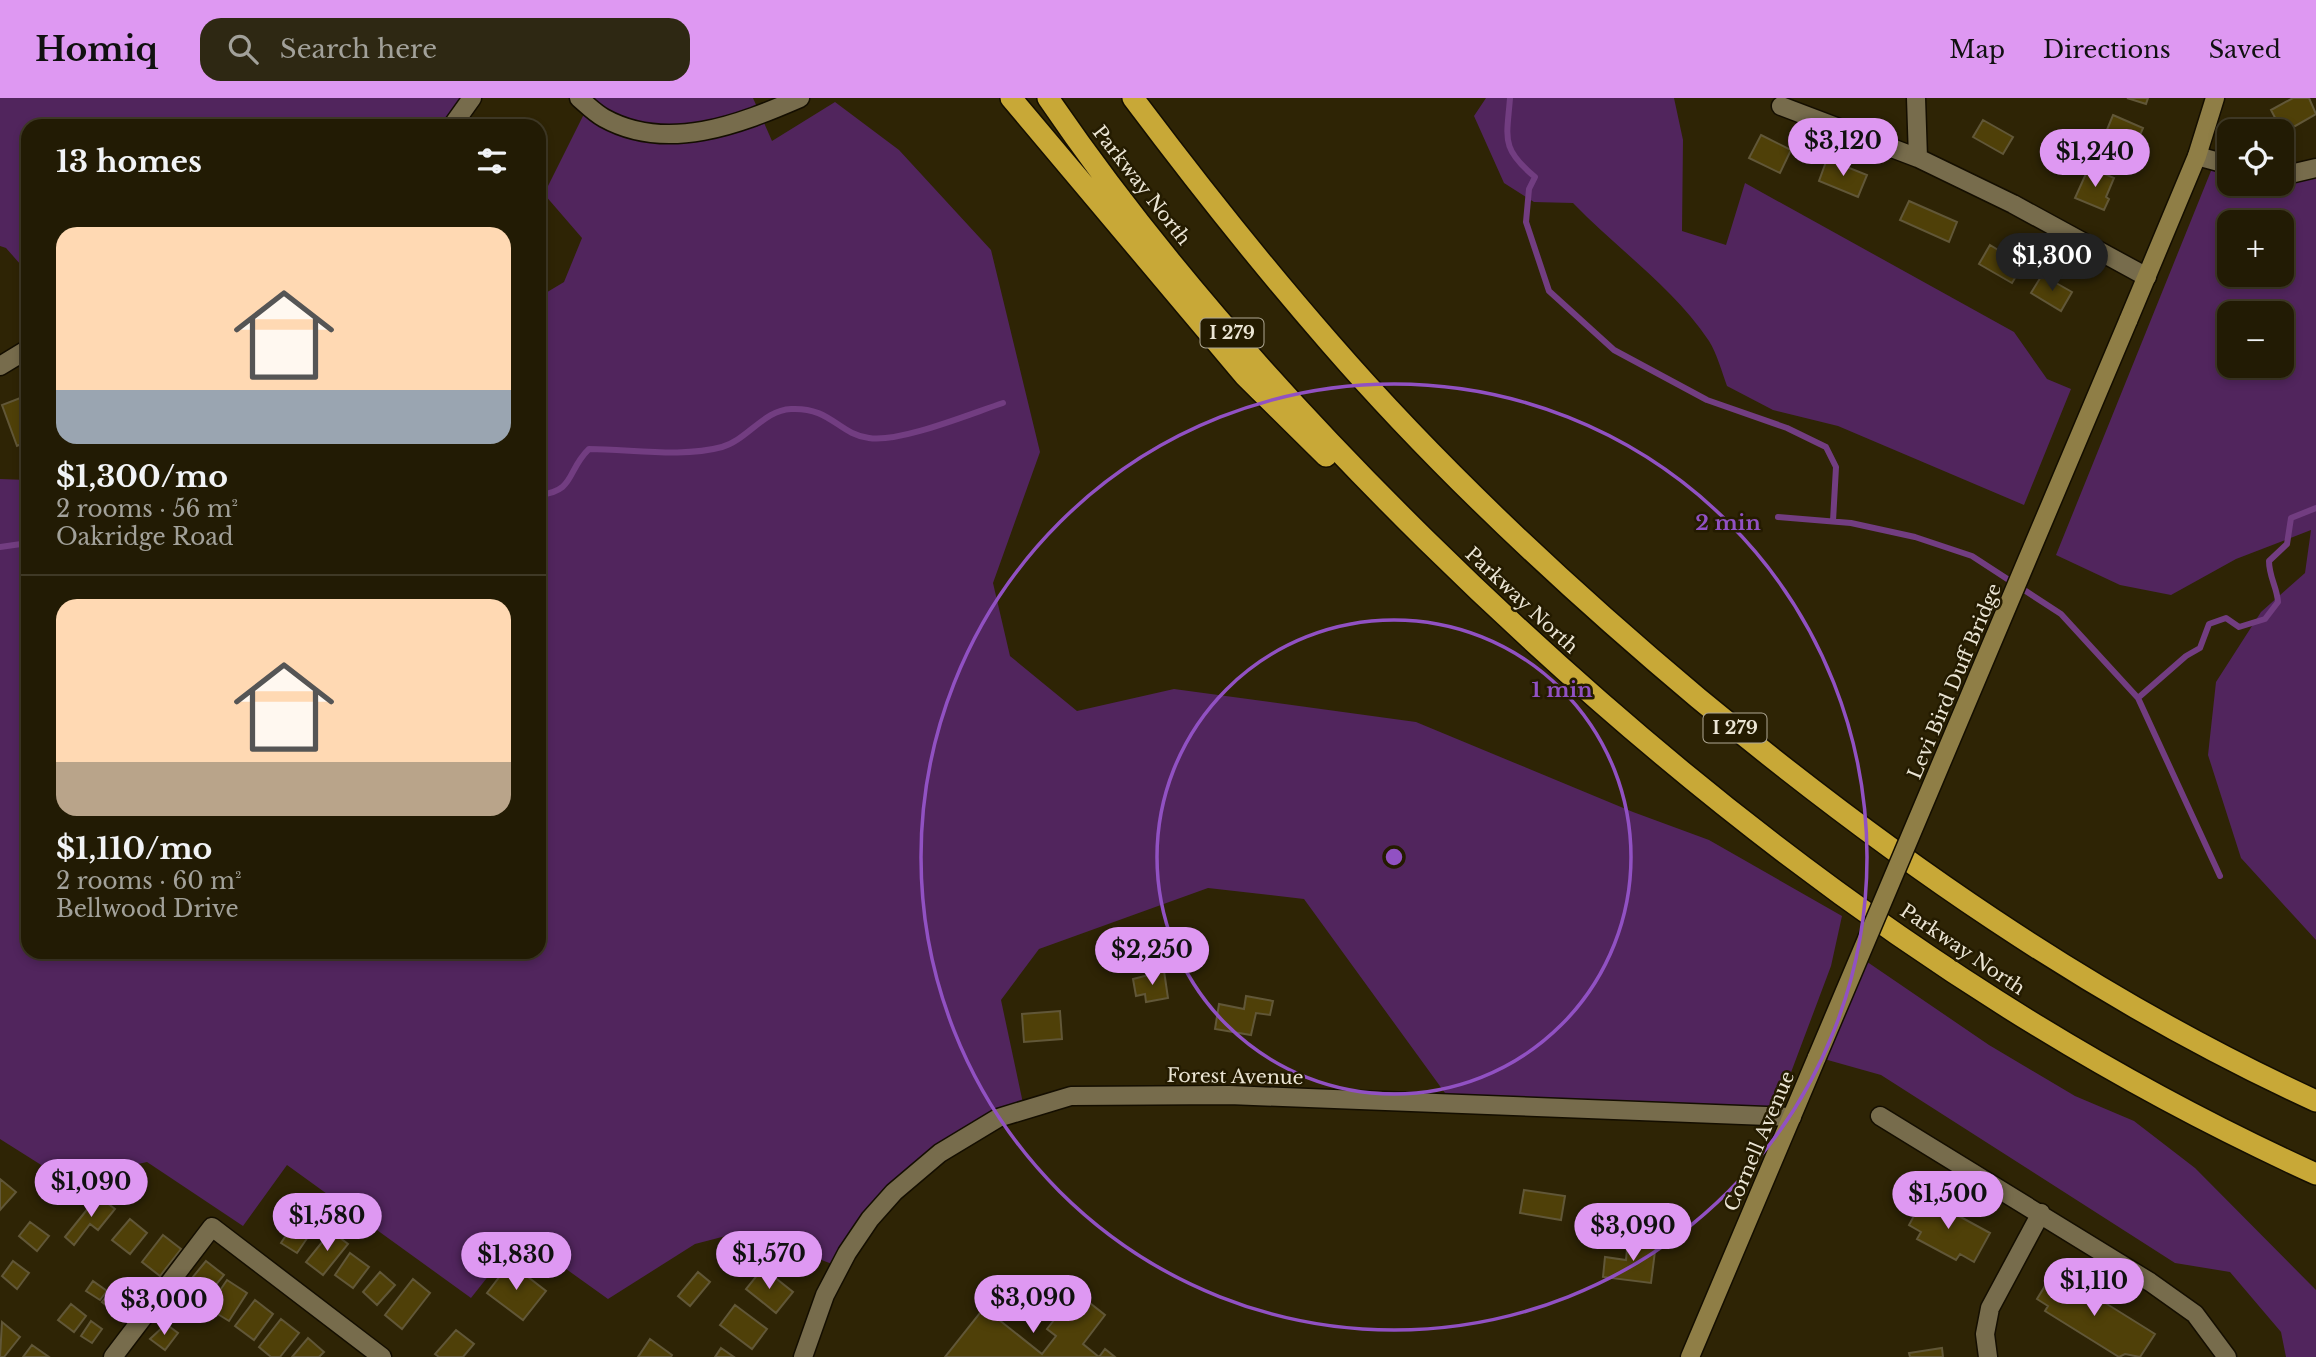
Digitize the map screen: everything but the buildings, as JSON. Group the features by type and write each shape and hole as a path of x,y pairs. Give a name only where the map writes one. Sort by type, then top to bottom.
{"highway":[{"path":"1012,98 1245,376 1312,444 1436,550"},
{"name":"Parkway North","path":"1048,98 1194,289 1325,436 1436,550 1564,672 1763,834 1902,937 2032,1023 2119,1074 2204,1120 2316,1174"},
{"name":"I 279","path":"1133,98 1194,179 1333,346 1543,562 1660,665 1843,813 1998,923 2174,1029 2316,1101"}],"street":[{"path":"457,119 472,98"},
{"path":"579,98 603,118 634,131 674,134 744,122 800,98"},
{"path":"1916,98 1918,159"},
{"name":"Levi Bird Duff Bridge","path":"1818,1056 2147,277 2197,156 2215,98"},
{"path":"1781,106 1918,159 2013,204 2147,277"},
{"path":"2197,156 2217,161"},
{"path":"2294,173 2316,168"},
{"path":"0,366 21,353"},
{"name":"Cornell Avenue","path":"1690,1357 1818,1056"},
{"name":"Forest Avenue","path":"803,1357 825,1295 847,1253 870,1219 894,1192 940,1153 998,1118 1071,1096 1228,1095 1792,1117"},
{"path":"1880,1116 2041,1213 2195,1314 2227,1357"},
{"path":"1988,1357 1985,1334 1990,1308 2041,1213"},
{"path":"113,1357 212,1227 382,1357"}],"shaded area":[{"path":"0,98 472,98 457,119 21,119 21,265 6,248 0,246"},
{"path":"592,98 753,98 772,141 835,102 899,150 991,250 1040,452 993,583 1010,656 1077,711 1174,689 1416,722 1633,812 1709,840 1842,916 1831,966 1775,1115 1453,1104 1304,899 1208,888 1039,949 1001,1000 1024,1108 894,1192 840,1267 745,1231 695,1244 608,1299 520,1236 471,1298 287,1165 243,1226 147,1162 65,1180 0,1139 0,479 21,480 21,959 546,959 546,293 564,282 582,238 546,196 546,190"},
{"path":"1486,98 1674,98 1683,140 1682,231 1726,245 1745,183 2014,332 2047,379 2071,389 2024,505 1838,426 1773,410 1727,386 1712,346 1694,321 1662,286 1573,203 1534,202 1504,183 1474,116"},
{"path":"2215,161 2217,196 2294,196 2294,178 2316,168 2316,940 2241,858 2208,755 2216,682 2261,612 2305,573 2311,530 2236,559 2171,595 2120,585 2056,555"},
{"path":"1860,957 1989,1045 2075,1096 2134,1121 2195,1168 2316,1290 2316,1357 2286,1357 2281,1332 2230,1272 2175,1263 1881,1075 1817,1057"}],"waterway":[{"path":"1510,98 1508,142 1516,158 1535,177 1529,189 1526,222 1549,291 1614,350 1707,400 1787,428 1826,447 1836,467 1833,521"},
{"path":"546,494 565,484 589,449 673,452 707,450 731,443 772,414 791,409 816,412 858,436 882,438 917,432 1003,403"},
{"path":"2138,698 2186,656 2200,648 2209,624 2226,618 2239,627 2265,619 2278,602 2269,561 2287,544 2291,518 2316,508"},
{"path":"1778,517 1851,523 1915,537 1972,556 2061,614 2138,698 2220,876"},
{"path":"0,547 21,544"}]}
